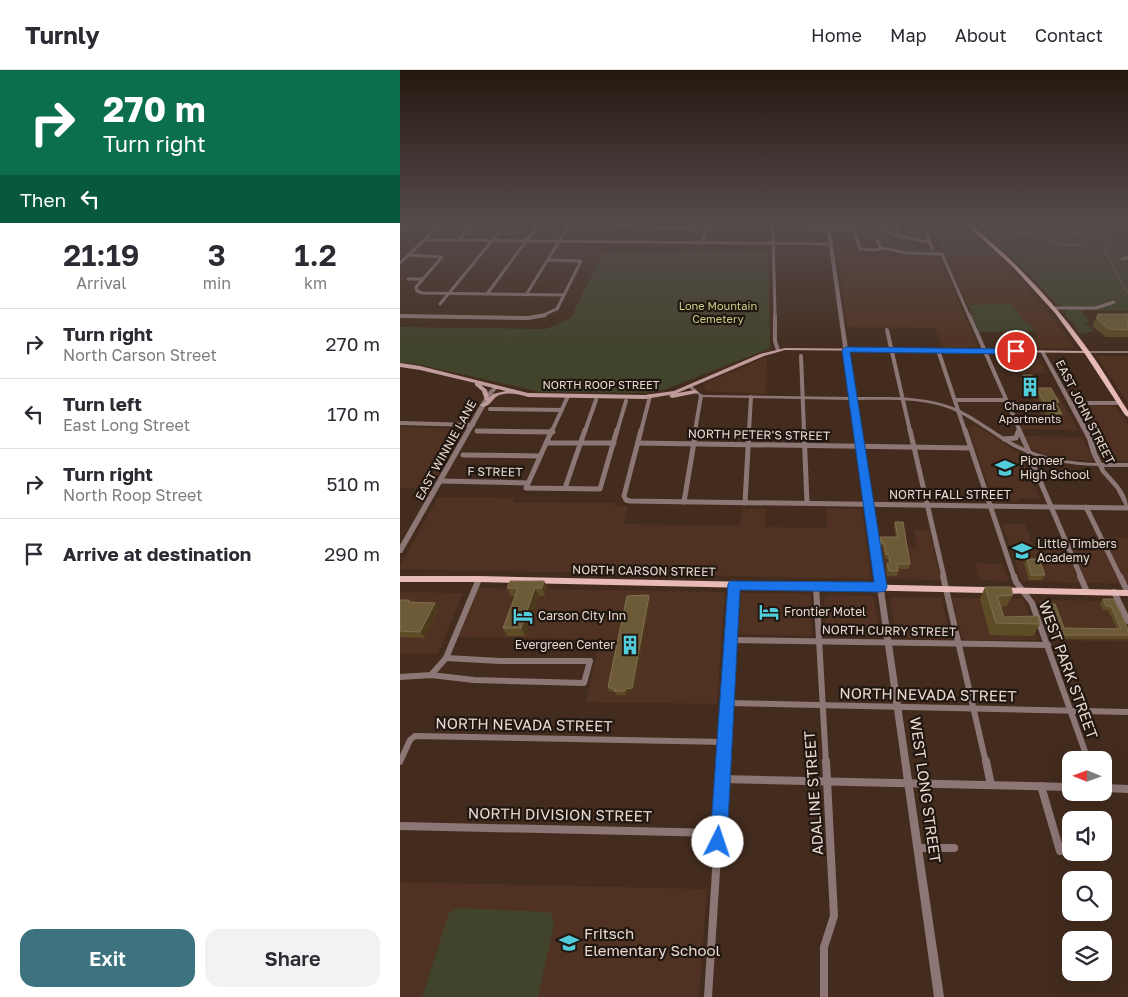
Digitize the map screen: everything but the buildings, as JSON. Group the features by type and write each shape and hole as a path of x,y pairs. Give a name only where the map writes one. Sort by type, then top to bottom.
{"main road":[{"path":"1016,268 1053,308 1087,352 1128,415"},
{"name":"NORTH ROOP STREET","path":"400,366 416,367 528,395 650,396 667,394 778,350 1087,352"},
{"path":"470,381 482,386 487,399"},
{"path":"667,394 675,396 695,392"},
{"path":"483,405 500,393 514,393"},
{"name":"NORTH CARSON STREET","path":"400,579 479,579 1128,593"},
{"path":"400,585 416,579"}],"street":[{"path":"432,268 416,288 417,291 422,293 448,294 564,295"},
{"path":"440,304 469,268"},
{"path":"487,294 506,268"},
{"path":"526,295 543,268"},
{"path":"400,316 528,318 543,316 554,311 577,268"},
{"path":"774,268 775,341 778,350"},
{"name":"WEST LONG STREET","path":"834,268 867,505 910,783 940,997"},
{"path":"948,268 1028,452"},
{"path":"408,279 423,279"},
{"path":"1053,308 1096,308 1114,302"},
{"path":"887,330 991,785"},
{"name":"WEST PARK STREET","path":"938,350 1016,582 1032,603 1085,751"},
{"name":"EAST JOHN STREET","path":"1042,351 1090,439 1094,454 1100,465 1118,488 1127,504"},
{"name":"NORTH ROOP STREET","path":"1087,352 1128,352"},
{"path":"801,356 807,504"},
{"path":"689,386 701,396 903,399 932,402 959,411 1028,452 1058,461 1100,465 1128,465"},
{"name":"EAST WINNIE LANE","path":"400,551 441,482 483,405 497,387"},
{"path":"528,482 539,456 548,443 568,396"},
{"path":"638,443 650,396"},
{"path":"684,502 701,396"},
{"path":"745,503 751,397"},
{"path":"565,488 596,400"},
{"path":"955,400 1005,400"},
{"path":"548,443 614,443 626,401"},
{"path":"1070,402 1120,403"},
{"path":"490,409 562,410"},
{"path":"400,423 473,425"},
{"path":"478,431 553,432"},
{"path":"1004,439 1016,438 1018,431"},
{"name":"F STREET","path":"441,482 528,482 526,488 600,488 614,443"},
{"name":"NORTH PETER'S STREET","path":"638,443 971,448"},
{"name":"NORTH FALL STREET","path":"638,443 624,496 626,500 630,501 1086,507 1127,504"},
{"path":"463,455 539,456"},
{"path":"1032,462 1088,592"},
{"path":"1086,507 1128,593"},
{"path":"431,675 446,658 479,579"},
{"path":"708,997 734,584"},
{"name":"ADALINE STREET","path":"816,586 834,916 824,947 824,997"},
{"path":"1114,592 1128,621"},
{"name":"NORTH CURRY STREET","path":"730,640 1048,645"},
{"path":"400,676 431,675 474,680 584,683 590,661 500,661 446,658"},
{"name":"NORTH NEVADA STREET","path":"727,703 1128,712"},
{"name":"NORTH NEVADA STREET","path":"400,762 410,740 427,736 724,742"},
{"path":"722,779 1062,787"},
{"path":"1041,786 1060,851"},
{"path":"1112,788 1128,789"},
{"name":"NORTH DIVISION STREET","path":"400,826 719,833"},
{"path":"918,848 954,848"}],"shaded area":[{"path":"839,268 944,268 978,346 970,348 943,348 935,328 847,327"},
{"path":"951,268 1009,268 1041,303 1075,348 1035,348 1030,338 1038,337 1029,323 1024,323 1012,304 968,305"},
{"path":"1024,354 1035,354 1047,373 1021,373 1016,363 1028,363"},
{"path":"1096,356 1128,356 1128,402 1124,397"},
{"path":"767,358 766,394 705,391 706,383"},
{"path":"1032,397 1059,397 1078,430 1022,429 1017,419 1043,419"},
{"path":"1079,406 1115,406 1128,425 1128,461 1102,460 1098,449 1102,446"},
{"name":"Pioneer High School","path":"975,425 1021,454 1040,499 1022,498 1018,499 1018,501 994,501 968,427"},
{"path":"400,427 464,429 429,489 400,488"},
{"path":"1025,436 1082,437 1094,461 1065,459 1043,454 1031,449"},
{"path":"438,497 514,498 513,502 615,503 615,506 628,506 624,524 740,526 742,509 766,509 765,527 827,528 826,508 862,509 871,579 400,569"},
{"path":"1002,524 1025,524 1034,545 1100,548 1096,538 1128,538 1128,584 1024,581 1020,577"},
{"path":"914,530 929,530 941,580 884,579 879,547 917,548"},
{"path":"975,563 1002,564 1009,581 980,580"},
{"path":"479,588 725,592 717,704 586,702 600,639 458,637"},
{"path":"400,592 463,593 438,654 400,654"},
{"path":"741,593 811,594 812,636 738,634"},
{"path":"827,595 871,596 874,598 881,636 826,634 824,599"},
{"path":"890,597 942,598 950,639 896,637"},
{"path":"952,598 1023,599 1038,638 1036,640 965,640 962,637"},
{"path":"1038,600 1112,601 1128,636 1128,642 1053,640"},
{"name":"Fritsch Elementary School","path":"400,882 707,889 699,997 400,997"}],"green space":[{"name":"Lone Mountain Cemetery","path":"595,268 768,268 770,348 667,389 646,393 541,392 416,364 400,363 400,327 546,329 571,318"},
{"path":"1023,268 1128,268 1128,311 1083,310 1082,312 1089,321 1083,325 1089,326 1094,331 1080,334 1074,323 1069,320 1065,312 1067,310 1055,302"},
{"path":"1012,304 1024,322 1029,323 1035,332 979,332 968,305"},
{"path":"458,908 548,912 552,914 554,925 538,997 422,997 449,913"}],"waterway":[{"path":"1114,268 1128,293"}],"place":[{"name":"Chaparral Apartments","path":"1030,387"},
{"name":"Pioneer High School","path":"1005,468"},
{"name":"Little Timbers Academy","path":"1022,551"},
{"name":"Frontier Motel","path":"769,612"},
{"name":"Carson City Inn","path":"523,616"},
{"name":"Evergreen Center","path":"630,645"},
{"name":"Fritsch Elementary School","path":"569,943"}],"route":[{"path":"718,842 734,584 880,587 846,350 1016,351"}]}
